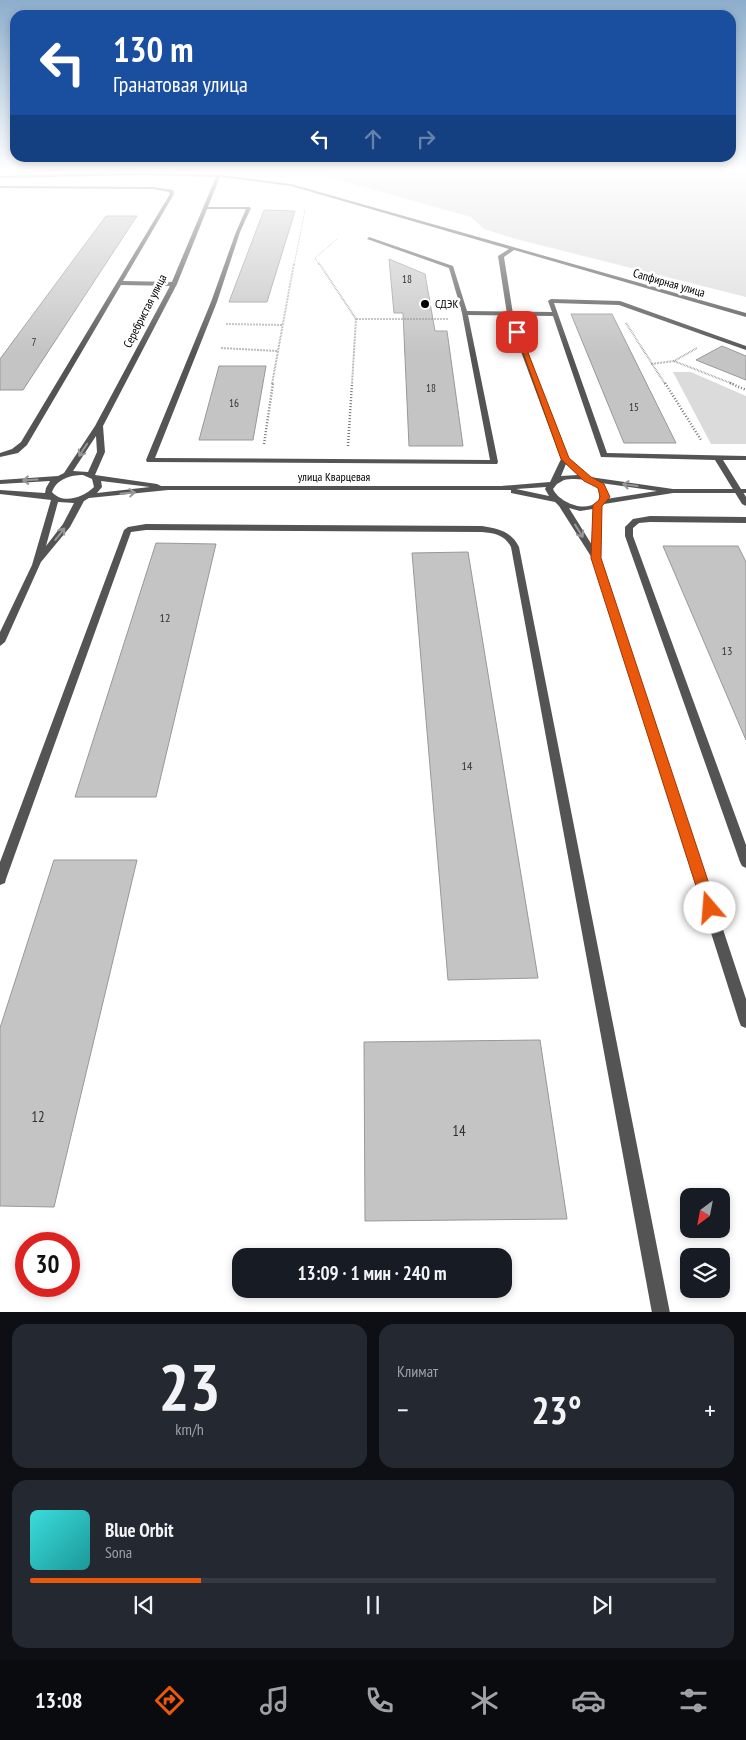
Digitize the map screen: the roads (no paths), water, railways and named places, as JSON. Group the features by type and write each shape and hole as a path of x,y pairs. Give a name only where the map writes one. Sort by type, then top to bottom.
{"street":[{"path":"0,455 15,450 24,443 149,232"},
{"name":"Серебристая улица","path":"53,498 48,492 49,487 63,476 99,426 174,284 196,232"},
{"path":"238,232 214,302 150,460 494,462 465,313 451,267 370,238"},
{"name":"Сапфирная улица","path":"453,232 746,315"},
{"path":"512,249 501,256 510,314 565,459 587,479 601,486 605,497 600,504 596,558"},
{"path":"119,283 174,284"},
{"path":"746,348 620,303 551,302 604,455 746,458"},
{"path":"465,313 555,314"},
{"path":"36,565 67,525 84,498 98,487 94,477 101,452 99,426"},
{"path":"715,458 742,491 746,504"},
{"path":"565,459 549,489 550,495 559,502 596,558 746,1021"},
{"path":"0,482 76,473 168,488"},
{"path":"501,488 553,482 570,476 673,491 742,491"},
{"path":"0,492 53,498 62,501 168,488"},
{"name":"улица Кварцевая","path":"168,488 501,488"},
{"path":"501,488 580,508 673,491"},
{"path":"0,642 36,565 53,498"},
{"path":"746,520 650,519 636,521 629,528 629,536 746,862"},
{"path":"0,879 128,530 146,527 482,529 502,532 512,539 516,547 661,1312"}],"place":[{"name":"СДЭК","path":"425,304"}]}
